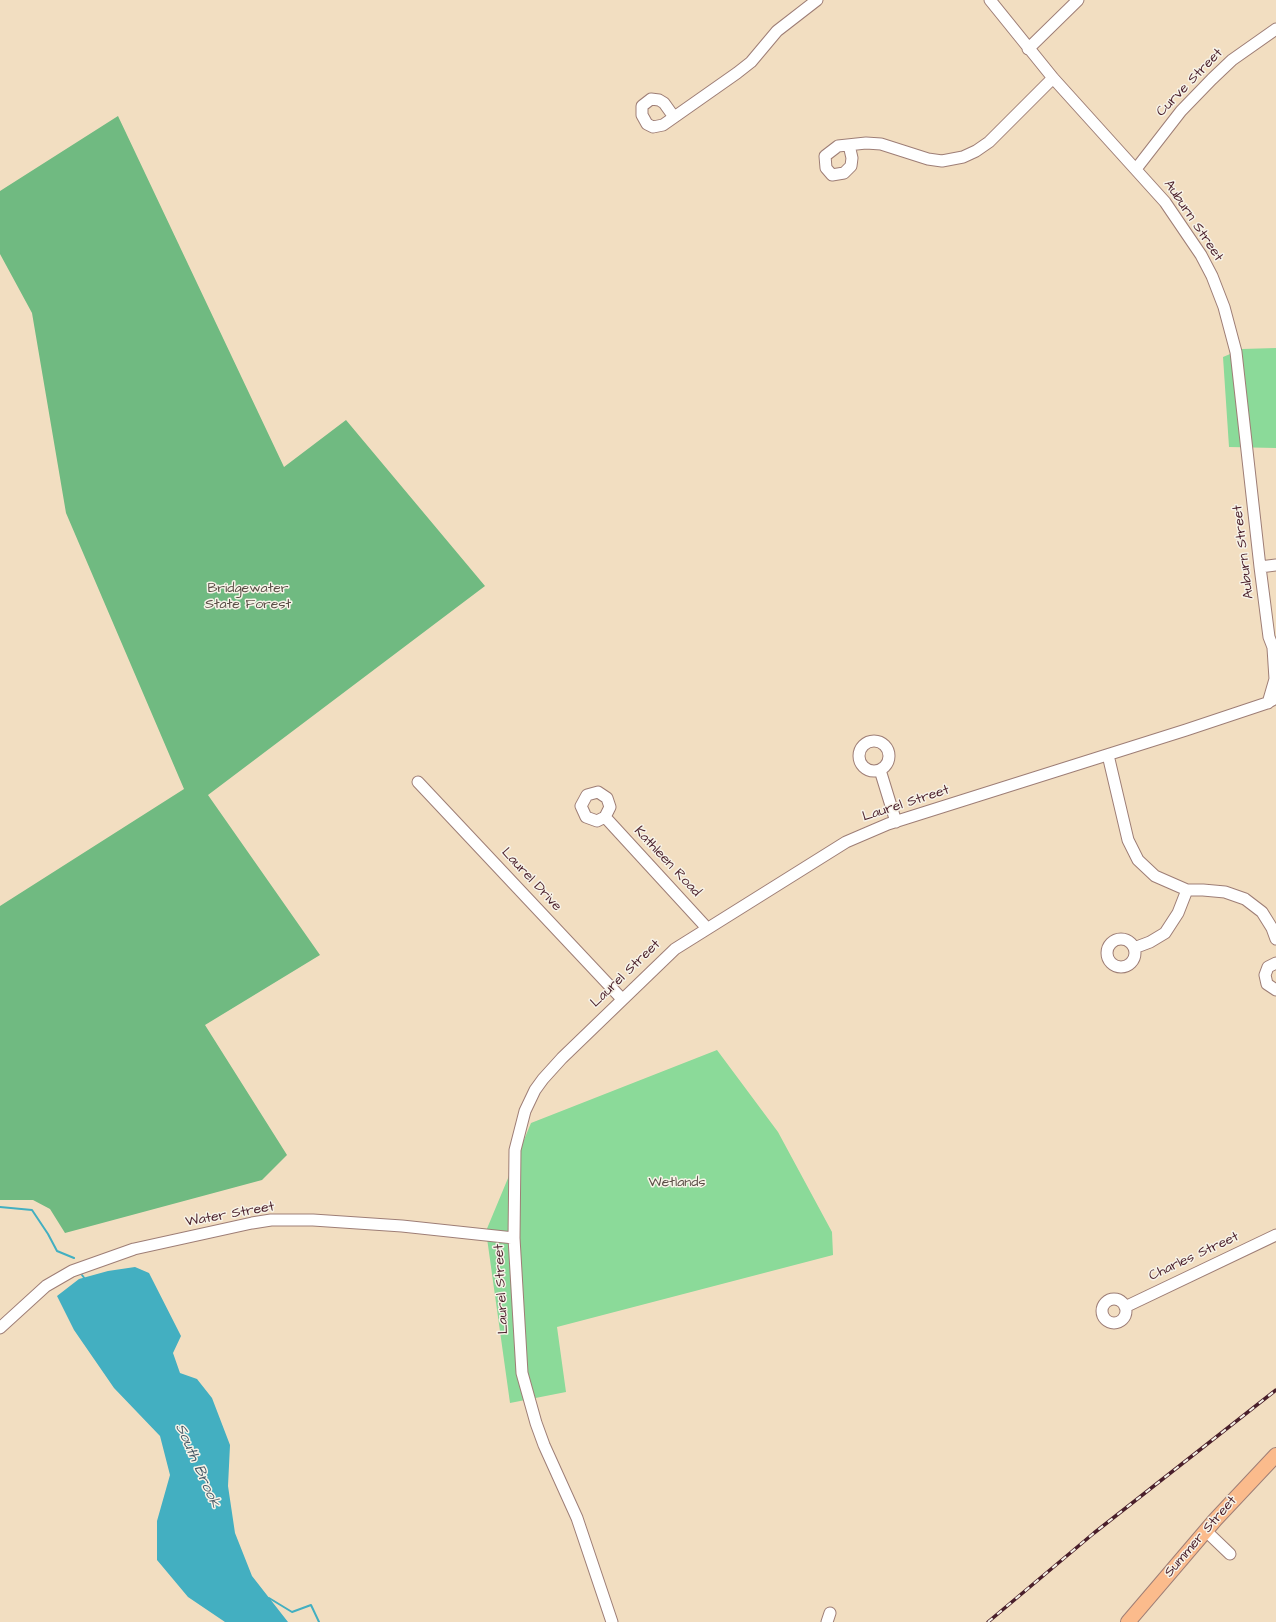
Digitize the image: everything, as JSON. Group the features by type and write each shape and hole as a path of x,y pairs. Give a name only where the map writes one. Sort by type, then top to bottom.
{"main road":[{"name":"Summer Street","path":"1128,1622 1248,1483 1276,1455"}],"street":[{"path":"674,117 751,62 777,31 816,0"},
{"name":"Auburn Street","path":"990,0 1028,49 1136,169 1171,211 1202,255 1212,276 1234,340 1269,637 1274,650"},
{"path":"1028,49 1078,0"},
{"name":"Curve Street","path":"1136,169 1181,111 1212,79 1238,56 1276,29"},
{"path":"849,145 866,143 889,146 922,158 935,160 950,160 964,157 989,142 1053,78"},
{"path":"1260,567 1276,565"},
{"name":"Laurel Street","path":"612,1622 577,1518 544,1445 526,1394 520,1350 514,1238 515,1150 521,1122 530,1101 544,1079 562,1058 675,949 706,927 841,844 870,831 896,822 1273,701 1275,679 1274,650"},
{"path":"1108,755 1128,840 1138,860 1155,876 1186,890 1225,892 1245,899 1262,912 1272,928 1276,939"},
{"path":"880,770 896,822"},
{"name":"Laurel Drive","path":"418,782 622,999"},
{"name":"Kathleen Road","path":"605,817 706,927"},
{"path":"1134,948 1150,942 1165,933 1178,913 1186,890"},
{"path":"1276,963 1268,967 1265,975 1267,984 1276,990"},
{"name":"Water Street","path":"0,1328 50,1283 72,1270 134,1249 262,1221 313,1220 402,1226 514,1238"},
{"name":"Charles Street","path":"1125,1307 1276,1235"},
{"path":"1206,1531 1230,1554"}],"green space":[{"name":"Bridgewater State Forest","path":"118,116 284,467 346,420 485,586 208,795 320,955 205,1025 287,1155 262,1180 65,1233 50,1209 33,1200 0,1200 0,906 184,789 66,513 32,313 0,254 0,191"},
{"path":"1276,348 1276,448 1229,447 1223,357 1242,349"},
{"name":"Wetlands","path":"717,1050 778,1132 832,1232 833,1255 557,1327 566,1392 510,1403 486,1231 531,1123"}],"water":[{"path":"135,1267 149,1273 181,1336 173,1353 180,1373 197,1379 212,1398 230,1445 228,1486 235,1533 252,1576 288,1622 225,1622 188,1597 157,1560 157,1521 170,1475 160,1436 114,1388 74,1330 57,1296 79,1279 108,1271"}],"waterway":[{"name":"South Brook","path":"0,1207 32,1210 57,1251 74,1258"},
{"name":"South Brook","path":"82,1275 85,1279"},
{"name":"South Brook","path":"269,1598 292,1612 311,1605 319,1622"}],"railway":[{"path":"988,1622 1094,1533 1276,1390"}]}
